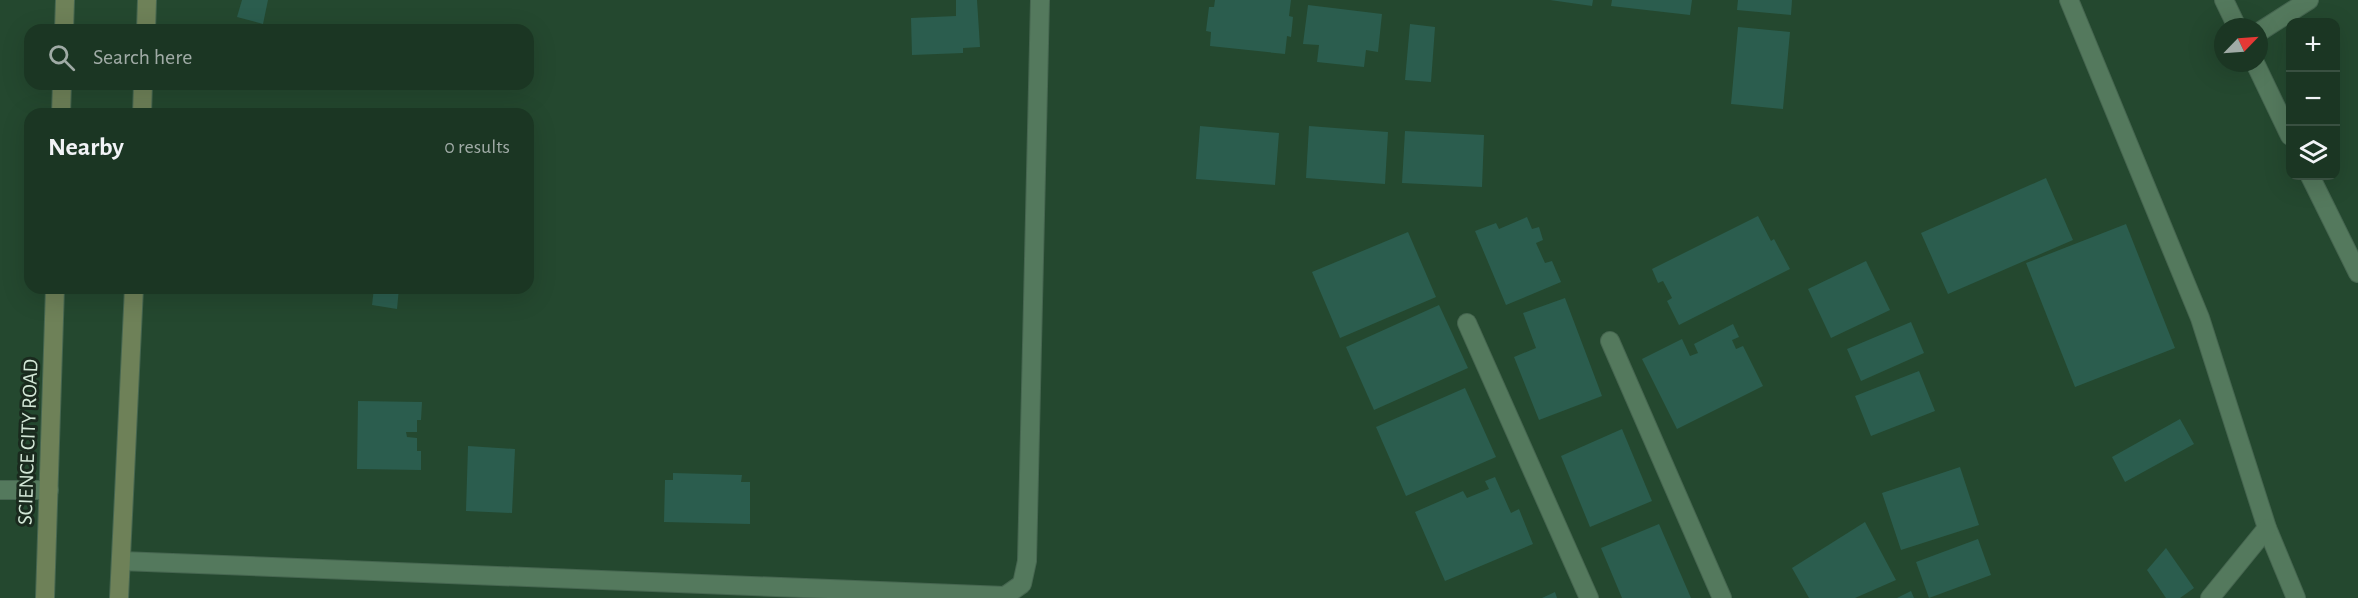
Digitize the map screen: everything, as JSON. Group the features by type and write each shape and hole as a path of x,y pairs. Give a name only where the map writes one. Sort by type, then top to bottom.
{"main road":[{"path":"64,24 65,0"},
{"path":"146,24 147,0"},
{"path":"61,108 62,90"},
{"path":"142,108 143,90"},
{"name":"SCIENCE CITY ROAD","path":"45,598 55,294"},
{"path":"119,598 134,294"}],"street":[{"path":"121,561 896,595 1005,596 1022,584 1027,561 1040,0"},
{"path":"2068,0 2200,318 2267,528 2296,598"},
{"path":"2224,0 2233,18"},
{"path":"2268,26 2309,0"},
{"path":"2259,72 2286,128"},
{"path":"2312,180 2358,273"},
{"path":"1467,323 1588,598"},
{"path":"1610,341 1722,598"},
{"path":"0,490 49,490"},
{"path":"2210,598 2267,528"}],"building":[{"path":"242,0 268,0 263,24 237,17"},
{"path":"956,0 977,0 980,47 963,48 963,53 912,55 911,18 956,16"},
{"path":"1215,0 1291,0 1289,16 1293,17 1291,37 1287,36 1285,54 1210,46 1211,32 1206,31 1209,7 1214,7"},
{"path":"1550,0 1593,0 1592,6"},
{"path":"1612,0 1692,0 1690,15 1611,6"},
{"path":"1738,0 1792,0 1791,15 1737,10"},
{"path":"1308,5 1382,14 1378,52 1366,50 1364,67 1317,62 1319,45 1303,44"},
{"path":"1410,24 1435,27 1431,82 1405,80"},
{"path":"1738,27 1790,32 1783,109 1731,104"},
{"path":"1200,126 1279,133 1275,185 1196,179"},
{"path":"1309,126 1388,132 1385,184 1306,178"},
{"path":"1405,131 1484,135 1482,187 1402,183"},
{"path":"2046,178 2073,240 1948,294 1921,233"},
{"path":"1758,216 1771,241 1774,239 1790,269 1679,325 1667,301 1672,298 1663,281 1658,283 1652,269"},
{"path":"1527,217 1532,229 1539,227 1543,240 1536,243 1545,263 1552,261 1561,282 1506,305 1475,231 1496,223 1499,229"},
{"path":"2126,224 2175,348 2075,387 2026,263"},
{"path":"1408,232 1436,297 1340,338 1312,272"},
{"path":"1866,261 1890,310 1831,338 1808,289"},
{"path":"373,294 398,294 397,309 372,305"},
{"path":"1565,298 1602,396 1539,420 1514,357 1536,348 1523,313"},
{"path":"1439,305 1468,368 1374,410 1346,347"},
{"path":"1911,322 1924,353 1861,381 1847,349"},
{"path":"1733,324 1739,337 1732,340 1736,349 1743,346 1763,386 1677,429 1642,359 1682,339 1690,356 1698,353 1694,344"},
{"path":"1919,371 1935,411 1871,436 1855,396"},
{"path":"1465,388 1496,457 1406,496 1376,427"},
{"path":"358,401 422,402 421,420 417,420 417,432 406,432 407,437 417,438 417,451 421,451 421,470 357,469"},
{"path":"2180,419 2194,444 2125,482 2112,457"},
{"path":"1622,429 1652,501 1590,527 1561,456"},
{"path":"468,446 515,449 512,513 466,511"},
{"path":"1960,467 1979,525 1901,550 1882,493"},
{"path":"673,473 742,475 741,482 750,482 750,524 664,522 665,480 673,480"},
{"path":"1495,477 1511,513 1519,509 1533,544 1445,581 1415,512 1463,491 1467,498 1489,489 1485,481"},
{"path":"1865,522 1896,580 1855,598 1809,598 1792,568"},
{"path":"1659,524 1691,598 1622,598 1601,548"},
{"path":"1978,539 1991,575 1929,598 1916,562"},
{"path":"2166,548 2194,588 2180,598 2166,598 2147,570"},
{"path":"1911,591 1914,598 1897,598"},
{"path":"1555,592 1557,598 1542,598"}]}
